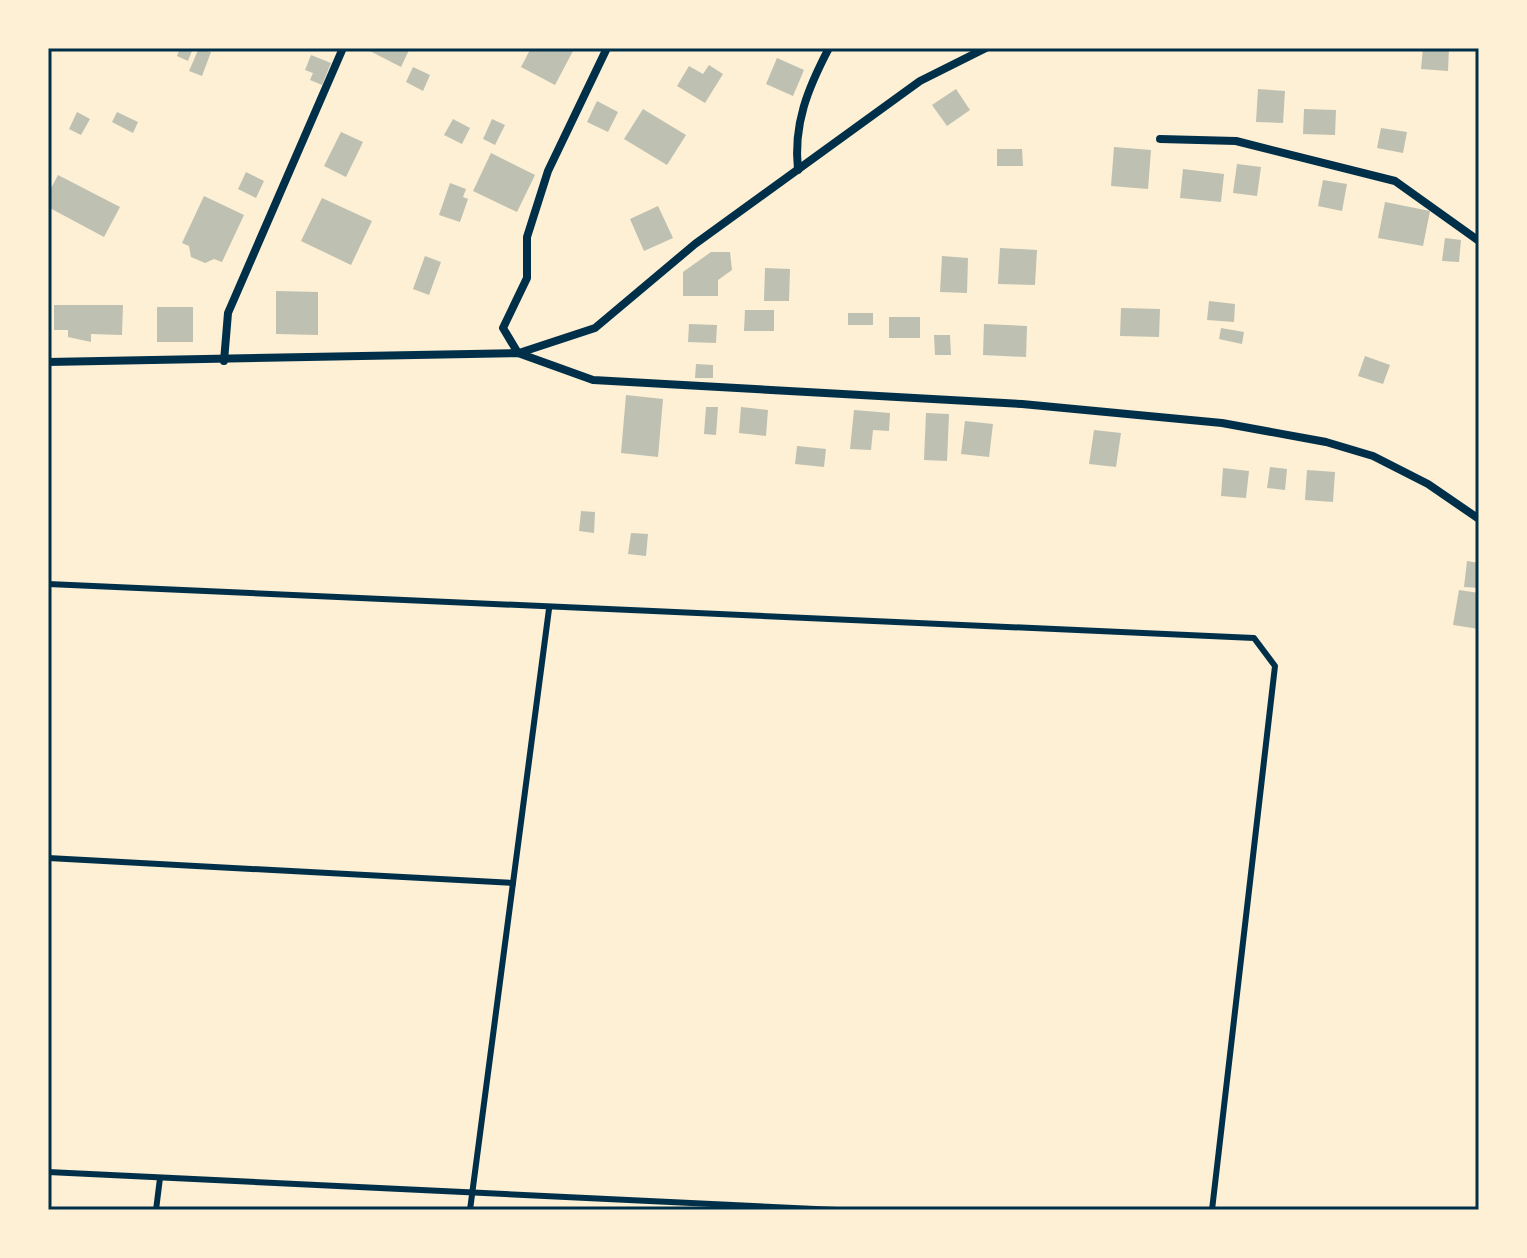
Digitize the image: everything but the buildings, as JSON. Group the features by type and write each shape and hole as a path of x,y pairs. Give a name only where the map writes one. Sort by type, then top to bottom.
{"street":[{"path":"224,361 228,313 343,48"},
{"path":"607,48 548,171 527,237 527,278 503,328 518,353 593,380 1022,404 1222,423 1326,442 1373,456 1428,484 1479,519"},
{"path":"798,170 795,140 807,91 829,48"},
{"path":"48,362 518,353 595,328 695,244 920,81 986,48"},
{"path":"1160,139 1236,141 1395,181 1479,241"}],"lane":[{"path":"48,584 549,609 1254,638 1275,666 1212,1210"},
{"path":"470,1210 549,609"},
{"path":"48,858 513,883"},
{"path":"48,1172 737,1208 837,1210"},
{"path":"156,1210 160,1178"}]}
